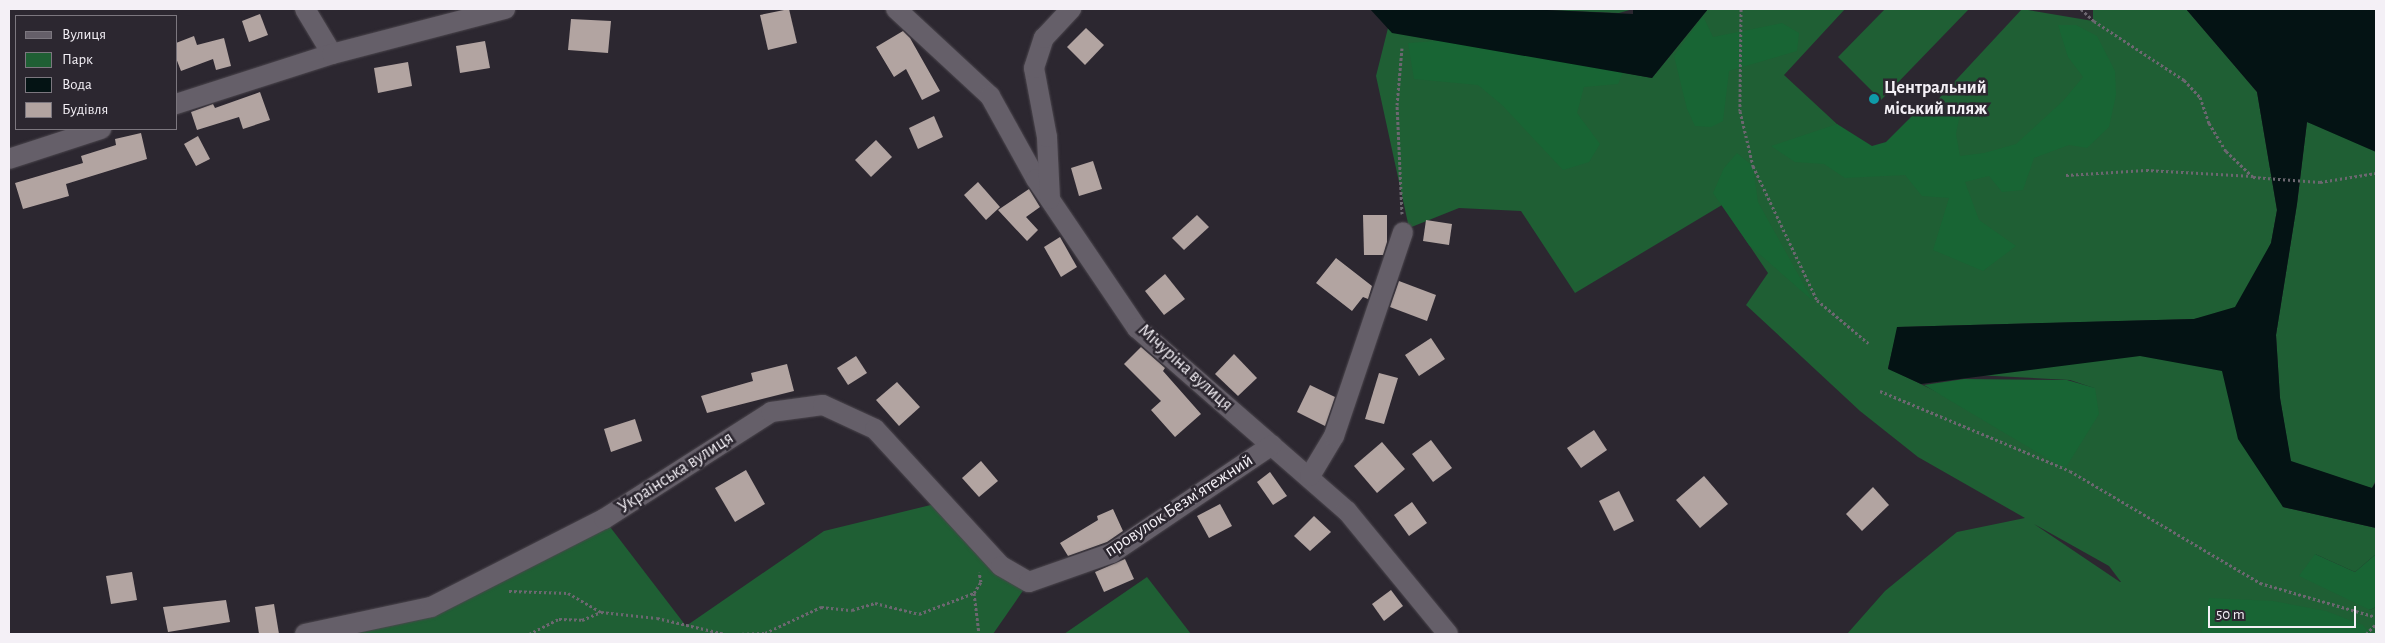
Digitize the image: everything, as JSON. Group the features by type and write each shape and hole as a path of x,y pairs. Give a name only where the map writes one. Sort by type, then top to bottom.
{"street":[{"path":"305,9 332,54"},
{"path":"178,103 332,54 505,9"},
{"name":"Мічуріна вулиця","path":"896,9 990,96 1050,200 1138,328 1310,476 1347,511 1448,634"},
{"path":"1050,200 1047,136 1034,68 1044,38 1072,9"},
{"path":"9,159 98,130"},
{"path":"1310,476 1334,436 1403,232"},
{"name":"Українська вулиця","path":"306,634 431,607 604,519 771,412 823,405 875,429 1001,566"},
{"name":"провулок Безм'ятежний","path":"1001,566 1029,582 1112,553 1272,445"}],"path":[{"path":"1741,9 1740,111 1752,166 1817,300 1868,343"},
{"path":"2081,9 2094,21 2184,80 2200,97 2209,123 2226,151 2254,176"},
{"path":"1402,48 1398,105 1403,232"},
{"path":"2066,176 2146,170 2320,182 2376,173"},
{"path":"1880,391 2070,471 2260,583 2376,617"},
{"path":"737,634 765,633 821,607 852,610 875,604 919,614 974,593 981,582 972,535"},
{"path":"472,586 568,593 601,612 657,618 725,634"},
{"path":"974,593 979,634"},
{"path":"529,634 559,619 582,620 601,612"},
{"path":"2366,634 2376,624"}],"green space":[{"path":"1525,9 1633,9 1619,13"},
{"path":"1708,9 1845,9 1784,75 1879,163 2022,9 2093,21 2093,9 2186,9 2257,92 2277,210 2271,243 2240,309 2194,319 1898,327 1888,368 1947,397 2094,388 2070,380 1955,374 2137,352 2226,368 2283,507 2376,528 2376,554 2355,572 2315,554 2370,610 2376,607 2376,634 1847,634 1885,591 1957,532 2025,518 1918,457 1860,411 1746,305 1768,273 1722,205 1575,293 1521,211 1459,208 1409,228 1376,76 1388,28 1652,78","holes":["2034,524 2109,566 2121,582"]},
{"path":"1885,9 1968,10 1881,100 1838,57"},
{"path":"1703,16 1713,37 1782,23 1799,33 1797,51 1729,71 1723,121 1711,127 1695,126 1687,109 1674,56"},
{"path":"2058,25 2076,25 2097,36 2115,71 2116,95 2109,127 2087,148 2069,145 2034,158 2023,190 2002,192 1989,176 1965,182 1979,220 2016,246 1983,271 1933,250 1949,198 1922,196 1905,175 1845,178 1824,164 1795,162 1771,146 1837,124 1872,146 1886,142 1913,115 1960,114 1956,134 1960,156 1984,153 2016,144 2063,101 2083,77 2068,57"},
{"path":"1450,40 1625,68 1618,84 1584,87 1577,113 1600,144 1589,162 1563,170 1502,105 1478,85 1414,79 1408,43"},
{"path":"2307,122 2376,143 2376,480 2372,488 2292,470 2280,398 2276,335 2297,204"},
{"path":"1737,153 1753,166 1758,202 1813,301 1749,245 1713,193 1724,168"},
{"path":"1964,379 2067,380 2095,388 2099,414 2065,469 1924,385"},
{"path":"943,502 1029,582 993,634 289,634 431,607 604,519 686,626 824,531"},
{"path":"2315,554 2355,572 2376,554 2376,607 2370,610 2299,576"},
{"path":"1147,577 1191,634 1064,634"},
{"path":"2209,598 2273,601 2326,611 2363,625 2371,634 2201,634"}],"water":[{"path":"1370,9 1525,9 1633,14 1633,9 1708,9 1652,78 1392,33"},
{"path":"2186,9 2376,9 2376,152 2307,122 2297,204 2276,335 2280,398 2291,461 2372,488 2376,482 2376,528 2283,507 2238,439 2222,371 2140,356 1921,384 1888,369 1897,327 2194,319 2235,307 2271,243 2277,210 2257,92"}],"building":[{"path":"789,9 797,43 768,50 760,15"},
{"path":"260,14 268,35 249,42 242,21"},
{"path":"571,19 611,21 608,53 568,50"},
{"path":"1086,28 1104,45 1085,65 1067,47"},
{"path":"903,31 910,38 940,91 922,100 906,69 894,77 876,47"},
{"path":"194,36 197,45 224,38 231,66 216,70 213,59 181,71 178,63 178,42"},
{"path":"485,41 490,68 460,73 456,46"},
{"path":"408,62 412,86 378,93 374,68"},
{"path":"260,92 270,120 243,129 239,117 197,130 191,112 213,104 215,108"},
{"path":"934,116 943,137 918,149 909,128"},
{"path":"141,133 147,159 66,184 69,196 23,209 15,183 83,163 81,156 116,145 115,139"},
{"path":"198,136 210,159 196,166 184,144"},
{"path":"876,140 892,157 871,177 855,160"},
{"path":"1093,161 1102,189 1079,196 1071,168"},
{"path":"978,182 1000,207 986,220 964,195"},
{"path":"1029,189 1040,207 1026,217 1038,230 1027,241 998,210"},
{"path":"1197,215 1209,227 1184,250 1172,238"},
{"path":"1363,215 1387,215 1387,242 1383,255 1364,255"},
{"path":"1426,220 1452,224 1449,245 1423,241"},
{"path":"1060,237 1077,267 1061,277 1044,247"},
{"path":"1336,258 1372,286 1368,299 1363,297 1352,311 1316,283"},
{"path":"1165,274 1185,299 1164,315 1145,291"},
{"path":"1399,281 1436,295 1427,321 1390,307"},
{"path":"1431,338 1445,359 1419,376 1405,355"},
{"path":"1141,347 1165,368 1163,371 1201,414 1175,437 1151,410 1161,401 1124,364"},
{"path":"1234,354 1257,378 1238,396 1215,374"},
{"path":"856,356 867,373 848,385 837,368"},
{"path":"787,364 794,391 707,413 701,396 753,381 751,373"},
{"path":"1379,373 1398,378 1384,424 1365,419"},
{"path":"897,382 920,407 899,426 876,400"},
{"path":"1310,385 1335,397 1325,426 1297,412"},
{"path":"635,419 642,441 611,452 604,429"},
{"path":"1594,430 1607,450 1581,468 1567,448"},
{"path":"1431,440 1452,468 1433,482 1412,454"},
{"path":"1382,442 1405,469 1377,493 1354,466"},
{"path":"981,461 998,481 979,497 962,478"},
{"path":"746,470 765,504 735,522 715,488"},
{"path":"1270,472 1287,496 1273,505 1257,482"},
{"path":"1704,476 1728,504 1700,528 1676,500"},
{"path":"1873,487 1889,505 1862,531 1846,514"},
{"path":"1619,491 1634,521 1614,531 1599,501"},
{"path":"1412,502 1427,523 1409,536 1394,515"},
{"path":"1220,504 1232,526 1209,538 1197,516"},
{"path":"1113,509 1123,531 1107,542 1068,556 1060,543 1098,520 1097,516"},
{"path":"1314,516 1331,532 1310,551 1294,536"},
{"path":"1125,559 1134,579 1104,592 1095,572"},
{"path":"132,572 137,600 111,604 106,576"},
{"path":"1391,590 1403,606 1384,621 1372,604"},
{"path":"226,600 230,622 168,632 163,607"},
{"path":"274,604 279,634 259,634 255,607"}],"place":[{"name":"Центральний міський пляж","path":"1874,99"}]}
